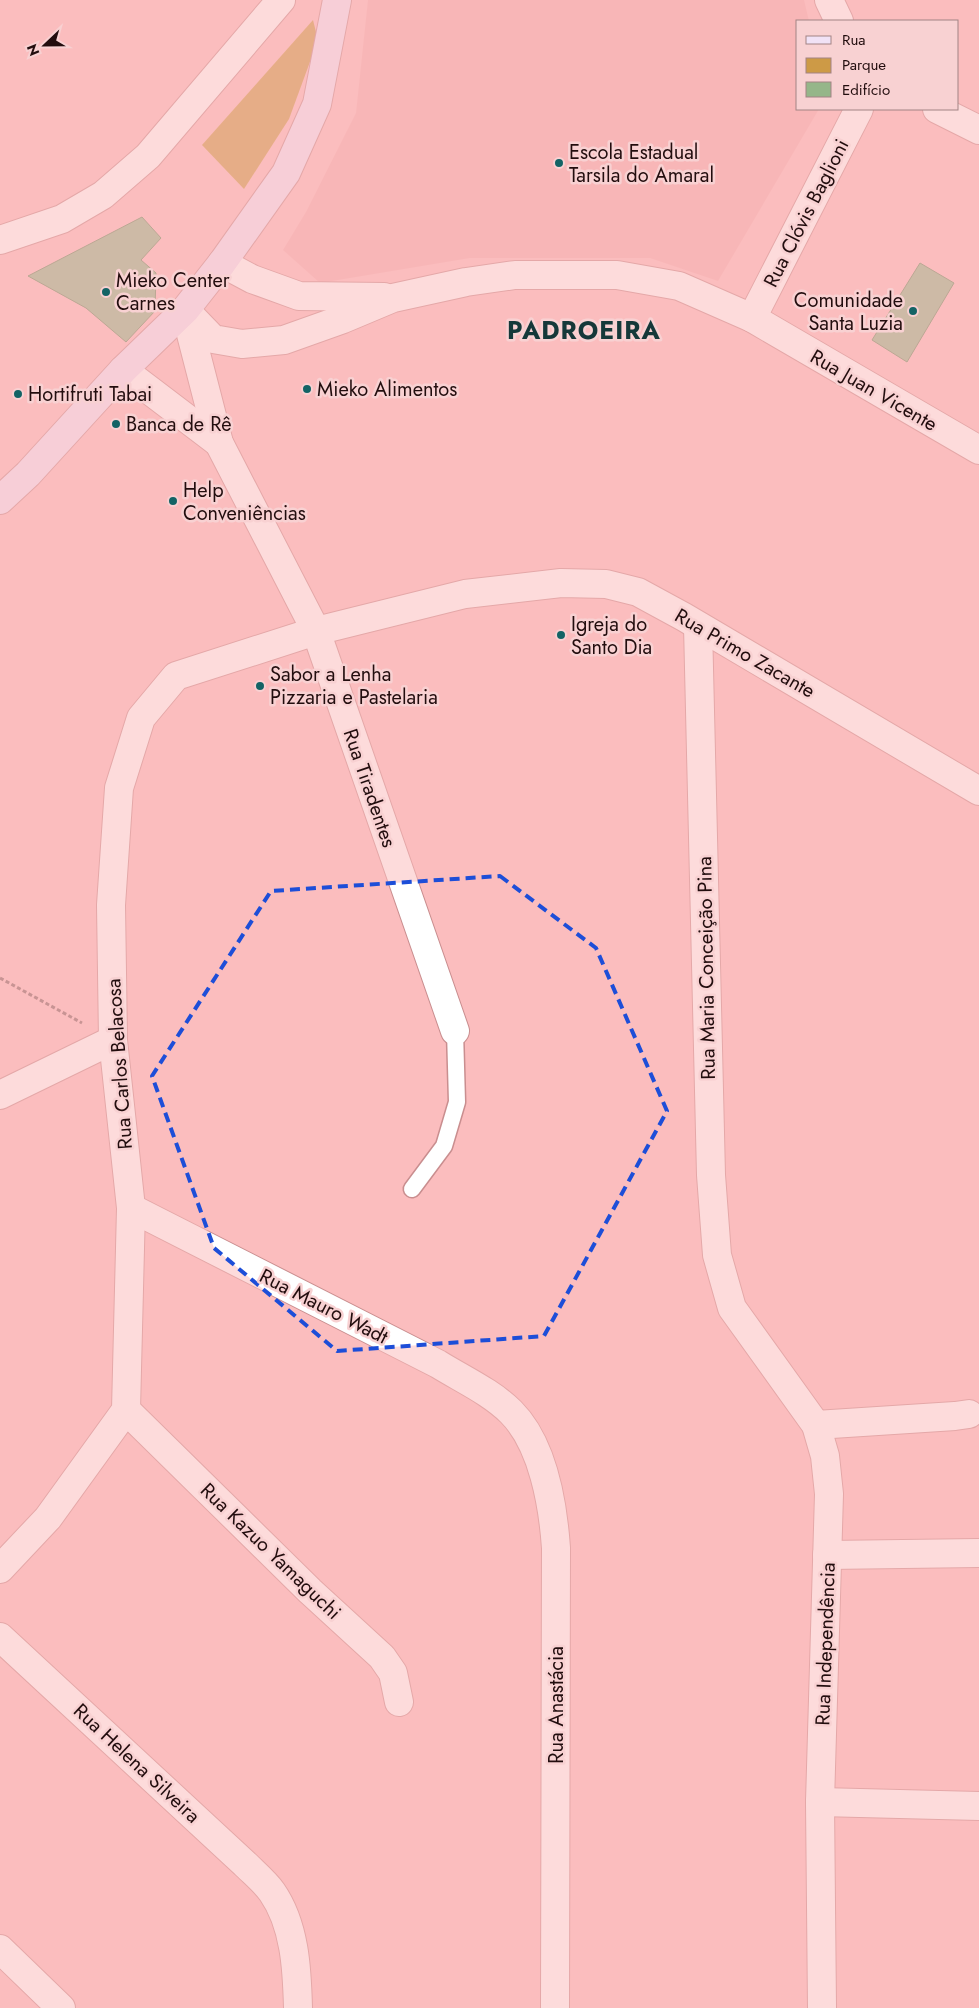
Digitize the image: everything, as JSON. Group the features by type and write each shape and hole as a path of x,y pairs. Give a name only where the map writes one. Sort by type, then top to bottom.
{"main road":[{"path":"0,500 28,474 123,370 185,310 222,263 286,173 317,104 337,0"}],"street":[{"path":"0,240 62,219 103,195 148,156 282,0"},
{"path":"829,0 839,20"},
{"name":"Rua Clóvis Baglioni","path":"752,318 858,110"},
{"path":"939,110 979,130"},
{"name":"Rua Juan Vicente","path":"222,263 252,279 299,296 393,298"},
{"name":"Rua Juan Vicente","path":"185,310 213,339 242,344 284,340 343,319 393,298 466,282 515,275 617,275 679,286 752,318 979,450"},
{"name":"Rua Tiradentes","path":"185,310 219,444 316,631 455,1031"},
{"name":"Rua Tiradentes","path":"123,370 219,444"},
{"name":"Rua Primo Zacante","path":"316,631 465,594 561,583 606,584 638,592 979,791"},
{"name":"Rua Maria Conceição Pina","path":"698,626 711,1175 717,1255 732,1308"},
{"name":"Rua Carlos Belacosa","path":"126,1410 131,1208 113,1040 111,905 119,788 141,718 176,676 316,631"},
{"path":"0,1095 113,1040"},
{"name":"Rua Mauro Wadt","path":"131,1208 438,1364 487,1394 512,1413"},
{"name":"Rua Independência","path":"732,1308 816,1425 826,1456 829,1494 820,1802 822,2008"},
{"path":"0,1569 48,1518 126,1410"},
{"name":"Rua Kazuo Yamaguchi","path":"126,1410 310,1591 382,1657 393,1672 399,1702"},
{"name":"Rua Anastácia","path":"512,1413 528,1436 544,1475 554,1517 556,1548 555,2008"},
{"path":"816,1425 969,1414"},
{"path":"827,1555 979,1553"},
{"name":"Rua Helena Silveira","path":"0,1637 246,1864 272,1891 288,1922 297,1978 298,2008"},
{"path":"820,1802 979,1806"},
{"path":"0,1949 61,2008"}],"lane":[{"path":"412,1189 444,1146 457,1102 455,1031"}],"path":[{"path":"0,978 113,1040"}],"highlighted area":[{"path":"500,876 596,948 667,1111 544,1336 337,1351 214,1248 152,1076 271,891"}],"shaded area":[{"name":"Escola Estadual Tarsila do Amaral","path":"368,0 804,0 809,20 796,20 796,110 818,110 718,281 650,258 470,258 320,283 283,250 306,212 356,113"}],"green space":[{"path":"313,20 318,40 289,119 244,189 202,145"}],"building":[{"name":"Mieko Center Carnes","path":"142,217 161,238 141,260 156,273 155,311 126,342 86,308 28,276"},
{"name":"Comunidade Santa Luzia","path":"920,263 954,283 907,362 872,340"}],"place":[{"name":"Escola Estadual Tarsila do Amaral","path":"559,163"},
{"name":"Mieko Center Carnes","path":"106,292"},
{"name":"Comunidade Santa Luzia","path":"913,311"},
{"name":"Mieko Alimentos","path":"307,389"},
{"name":"Hortifruti Tabai","path":"18,394"},
{"name":"Banca de Rê","path":"116,424"},
{"name":"Help Conveniências","path":"173,501"},
{"name":"Igreja do Santo Dia","path":"561,635"},
{"name":"Sabor a Lenha Pizzaria e Pastelaria","path":"260,686"}],"district":[{"name":"PADROEIRA","path":"584,330"}]}
